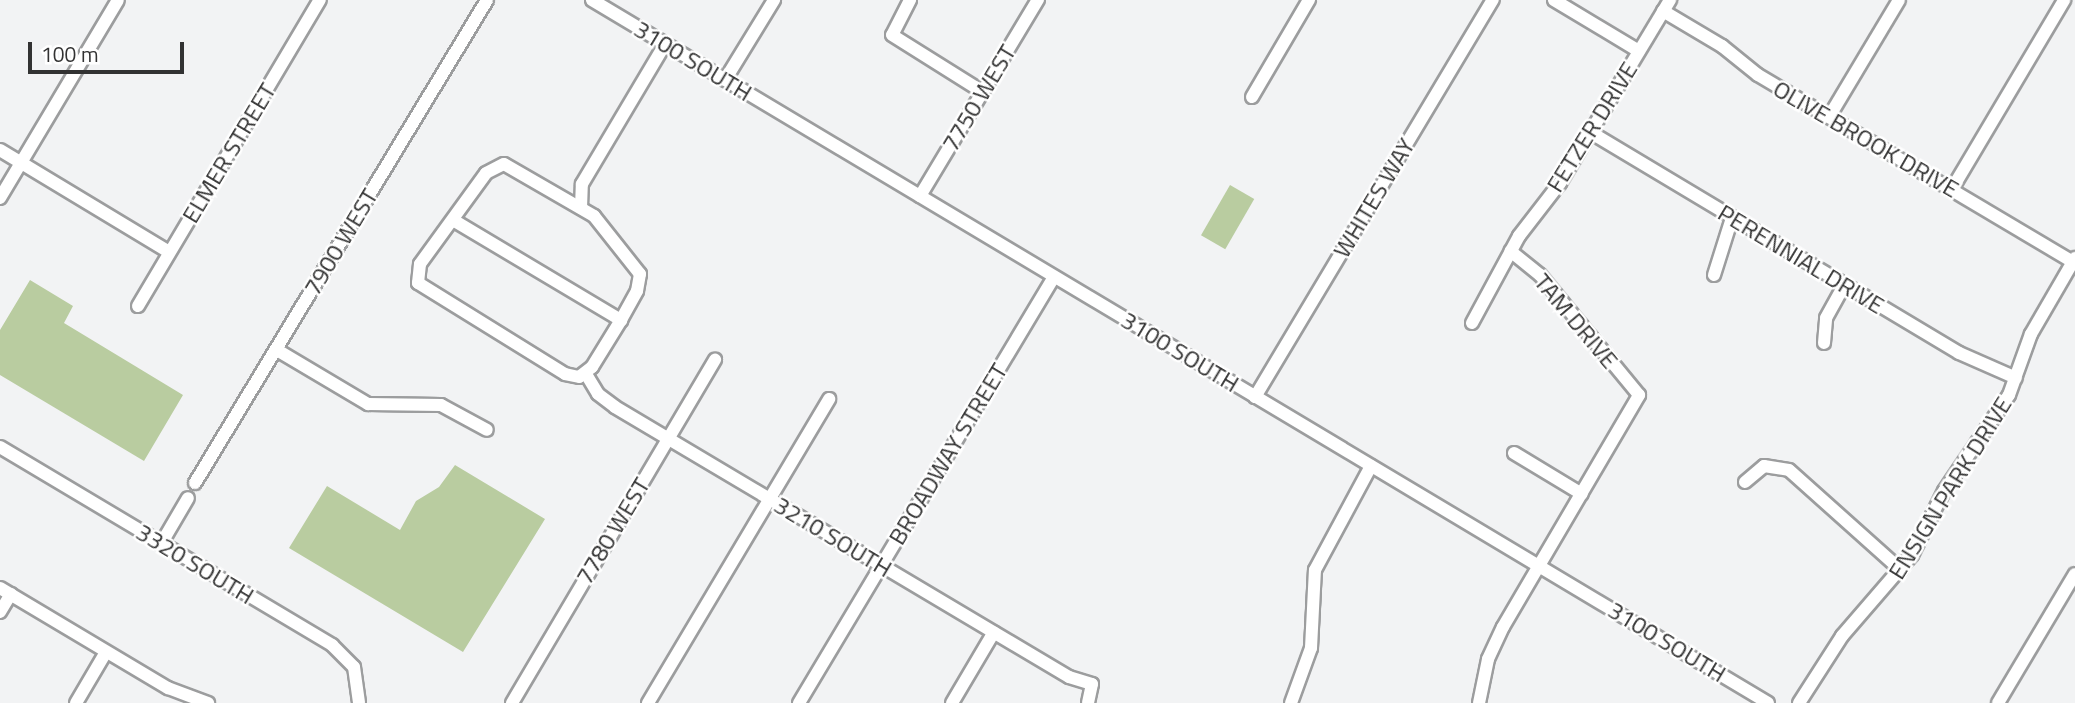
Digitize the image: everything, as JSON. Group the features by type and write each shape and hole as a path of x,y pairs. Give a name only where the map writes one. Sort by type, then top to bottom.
{"street":[{"name":"ELMER STREET","path":"138,306 320,0"},
{"name":"7900 WEST","path":"195,483 487,0"},
{"name":"3100 SOUTH","path":"592,0 1768,703"},
{"path":"725,80 774,0"},
{"path":"910,0 892,35 983,92"},
{"name":"7750 WEST","path":"920,196 1038,0"},
{"path":"1252,97 1310,0"},
{"name":"WHITES WAY","path":"1255,397 1493,0"},
{"path":"1554,0 1639,51"},
{"path":"1829,117 1899,0"},
{"path":"1952,189 2064,0"},
{"path":"0,198 113,2"},
{"name":"FETZER DRIVE","path":"1472,323 1510,251 1556,190 1667,5"},
{"name":"OLIVE BROOK DRIVE","path":"1667,5 1829,117 2074,260"},
{"path":"580,208 582,184 665,44"},
{"name":"PERENNIAL DRIVE","path":"1590,132 1959,353 2017,378"},
{"path":"0,150 169,252"},
{"path":"497,165 513,167 580,208 593,216 640,274 637,291 621,320 583,376 565,374 427,292 416,278 420,264 497,165"},
{"path":"558,194 582,184"},
{"path":"1714,275 1732,218"},
{"path":"453,220 621,320"},
{"name":"TAM DRIVE","path":"1510,251 1540,275 1639,395 1582,494"},
{"name":"ENSIGN PARK DRIVE","path":"1799,703 1842,636 1901,570 1944,491 2017,378 2031,334 2074,260"},
{"name":"BROADWAY STREET","path":"799,703 1054,277"},
{"path":"1824,343 1826,318 1844,285"},
{"path":"277,350 368,404 441,405 487,430"},
{"name":"7780 WEST","path":"512,703 715,360"},
{"name":"3210 SOUTH","path":"583,376 598,394 668,439 1069,677 1091,684 1088,703"},
{"path":"648,703 829,399"},
{"name":"3320 SOUTH","path":"0,447 346,657 356,674 359,703"},
{"path":"1479,703 1488,659 1582,494 1514,453"},
{"path":"1292,703 1311,648 1315,570 1371,466"},
{"path":"1745,482 1764,466 1789,470 1901,570"},
{"path":"161,544 188,498"},
{"path":"1998,703 2075,574"},
{"path":"0,612 5,591 168,688 207,703"},
{"path":"952,703 994,632"},
{"path":"76,703 107,652"}],"green space":[{"path":"1230,185 1254,199 1225,249 1201,235"},
{"path":"30,280 73,306 64,323 183,395 144,461 0,375 0,330"},
{"path":"455,465 545,519 463,652 289,548 327,486 400,530 416,501 439,487"}]}
